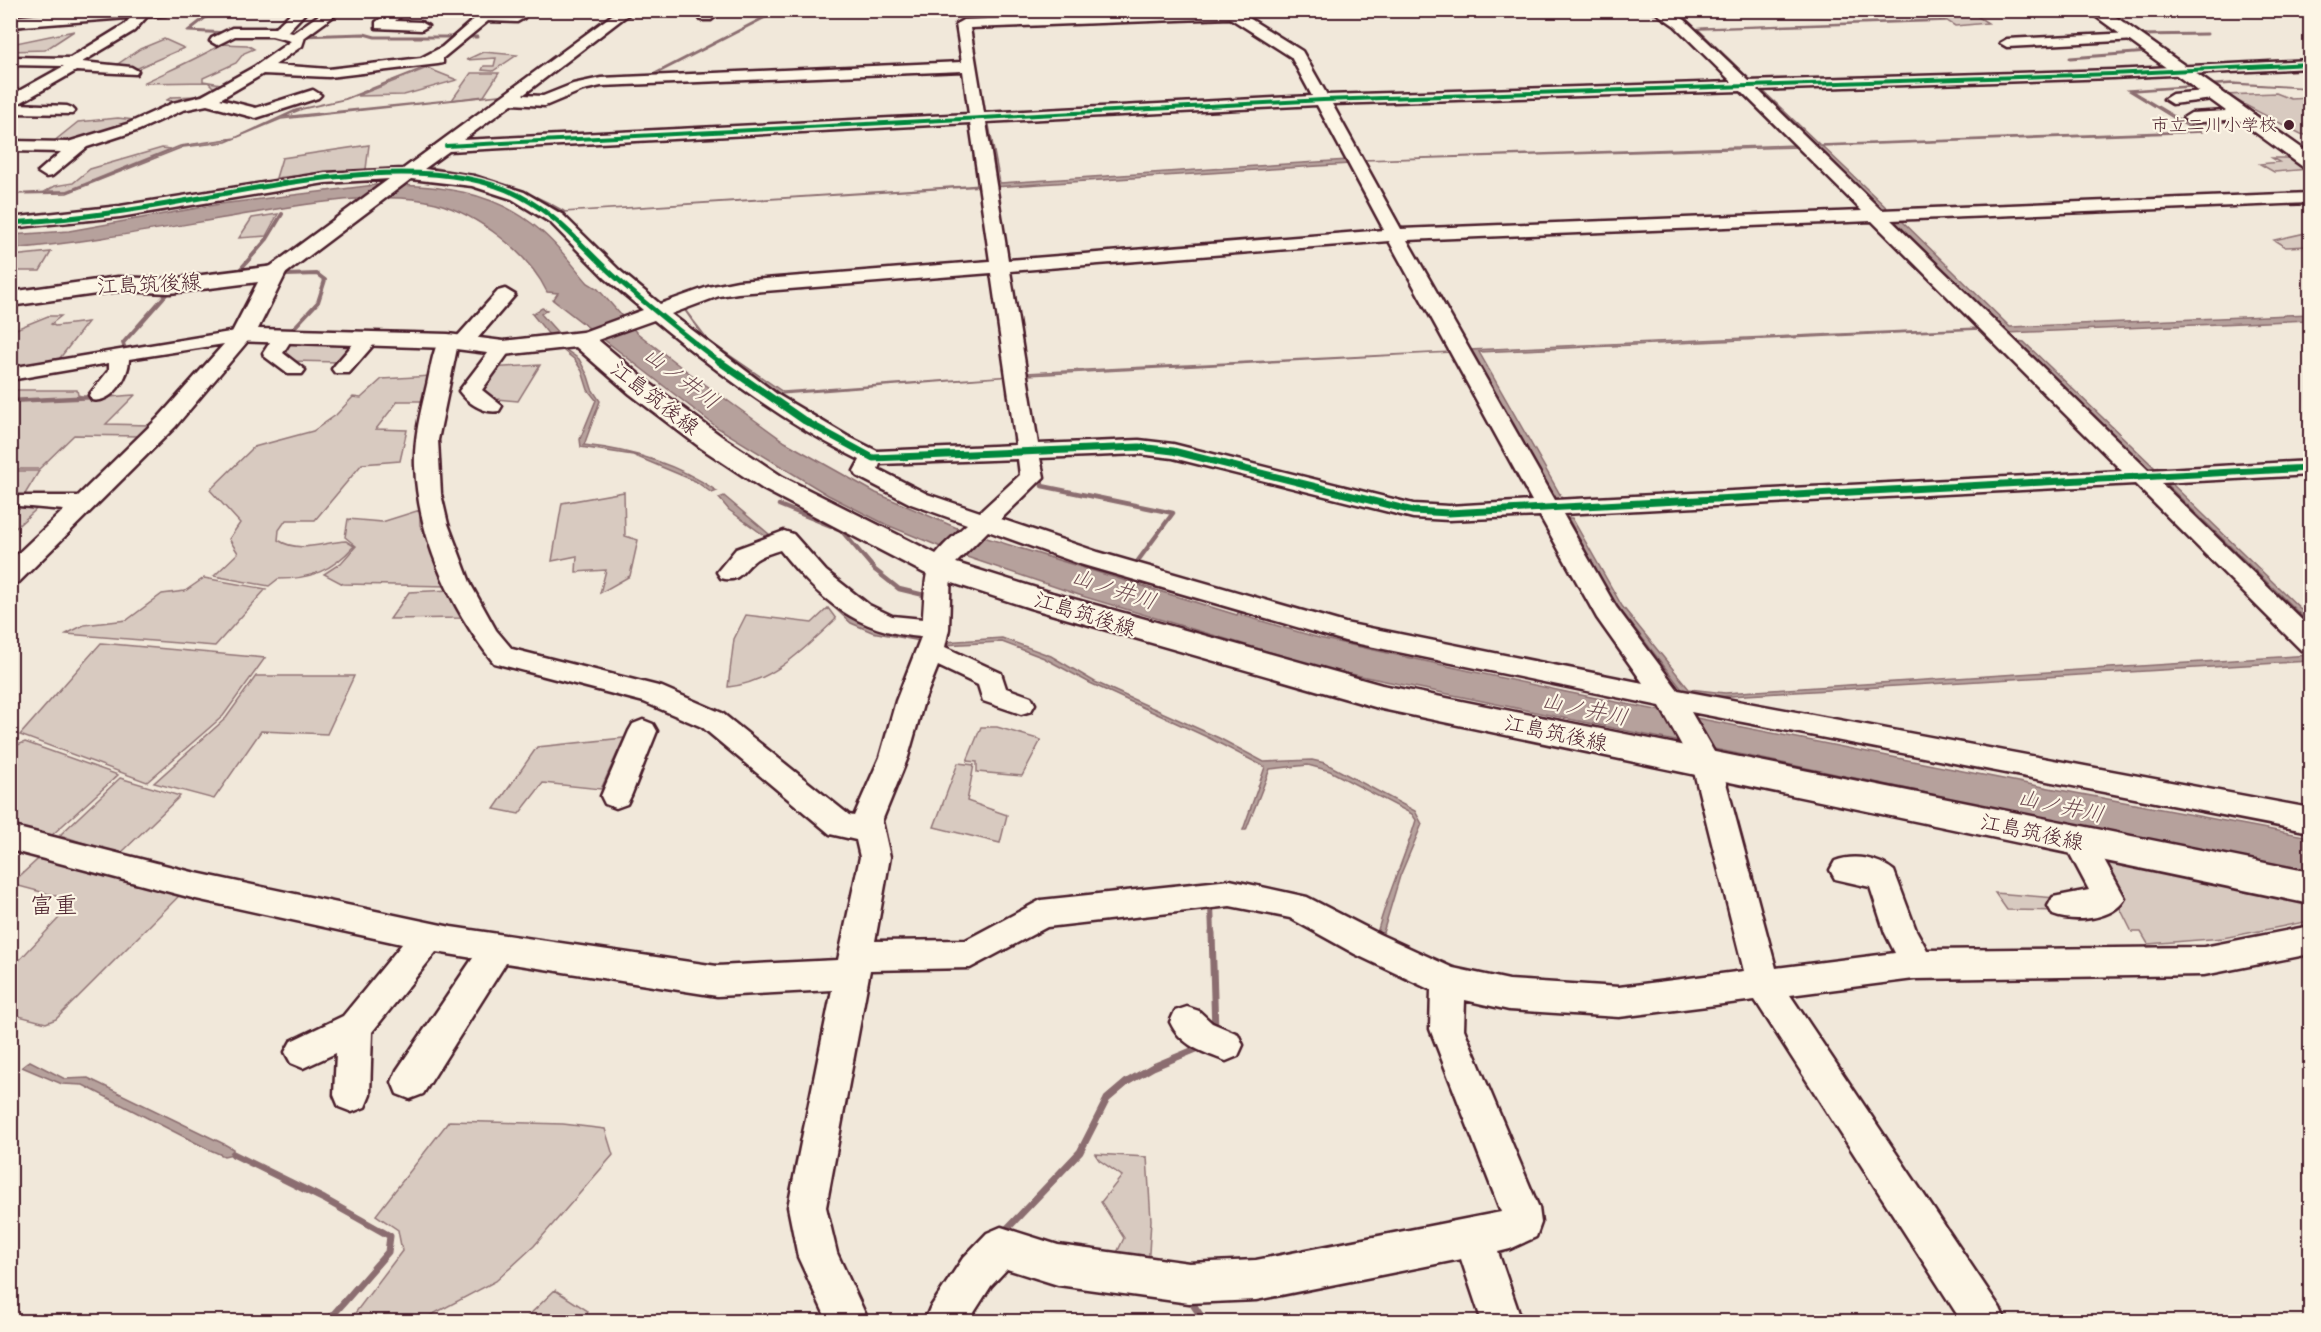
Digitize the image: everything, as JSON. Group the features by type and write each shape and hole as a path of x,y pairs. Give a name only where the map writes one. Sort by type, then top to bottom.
{"main road":[{"path":"10,22 166,10"},
{"path":"2095,10 2310,163"},
{"path":"274,273 242,336 455,342 502,348 588,337"},
{"name":"江島筑後線","path":"10,299 118,284 170,286 274,273"},
{"name":"江島筑後線","path":"588,337 639,388 711,442 773,483 942,563 1177,642 1382,698 1703,760 2078,841 2310,888"}],"street":[{"path":"278,32 302,10"},
{"path":"296,37 336,10"},
{"path":"401,10 381,25 421,26"},
{"path":"274,273 628,10"},
{"path":"1658,10 1680,23 1878,215 2310,643"},
{"path":"2300,10 2310,15"},
{"path":"10,102 129,28 140,12"},
{"path":"849,1322 818,1257 807,1207 875,857 867,821 894,757 910,701 933,640 942,563 1032,477 963,24 1229,12 1297,54 1395,235 1606,612 1671,702 1703,760 1764,984 1986,1322"},
{"path":"260,69 329,72 431,61 485,17 517,18"},
{"path":"1994,30 2010,42 2132,37"},
{"path":"46,172 80,145 133,127 178,106 207,100 260,69 297,43 299,38 278,32 232,32 217,41"},
{"path":"2097,59 2110,63 2310,64"},
{"path":"10,61 131,70"},
{"path":"446,146 1323,100 2112,74 2171,64"},
{"path":"508,99 544,101 578,87 601,82 968,66"},
{"path":"207,100 256,112 313,95"},
{"path":"2172,99 2216,95"},
{"path":"10,108 67,111"},
{"path":"2198,116 2244,115"},
{"path":"10,146 80,145"},
{"path":"10,224 57,220 297,181 354,174 400,179 475,182 499,188 531,202 557,219 612,273 704,350 780,404 844,445 873,458 1139,447 1173,451 1413,511 1449,513 2310,468"},
{"path":"588,337 715,291 738,287 1395,235 2310,198"},
{"path":"505,295 455,342 427,442 428,476 443,550 489,642 503,656 652,694 712,720 841,825 870,831"},
{"path":"10,374 242,336"},
{"path":"10,576 167,422 242,336"},
{"path":"283,337 273,353 274,356 296,370"},
{"path":"342,369 368,339"},
{"path":"491,406 470,391 502,348"},
{"path":"100,394 119,372 119,355"},
{"path":"873,458 865,471 979,526 1345,632 1671,702 2310,820"},
{"path":"27,501 84,503"},
{"path":"730,572 745,555 784,539 800,559 859,613 933,640 991,680 993,694 1021,704"},
{"path":"616,796 643,731"},
{"path":"2126,774 2310,807"},
{"path":"10,838 196,886 429,936 717,981 970,954 1041,914 1230,893 1296,906 1367,944 1448,982 1509,995 1619,1002 1918,965 2204,961 2310,940"},
{"path":"2064,906 2098,903 2109,898 2078,841"},
{"path":"1846,870 1874,873 1883,880 1901,933 1918,965"},
{"path":"303,1052 355,1027 429,936"},
{"path":"410,1082 498,948"},
{"path":"944,1322 977,1272 1001,1247 1058,1265 1190,1283 1256,1280 1510,1230 1522,1223 1520,1208 1446,1029 1448,982"},
{"path":"1187,1022 1200,1034 1226,1045"},
{"path":"352,1095 355,1027"},
{"path":"1473,1237 1502,1322"}],"shaded area":[{"path":"1969,11 1988,23 1955,26 1933,12"},
{"path":"74,31 45,50 11,51 11,44"},
{"path":"164,39 184,48 138,68 112,68 140,49"},
{"path":"222,44 247,45 254,49 244,53 236,63 203,78 203,81 227,85 212,94 184,102 167,100 172,97 197,96 214,88 208,82 143,83 193,60"},
{"path":"483,52 517,55 493,71 482,70 484,66 494,66 496,58 466,60"},
{"path":"427,68 457,80 404,95 357,96"},
{"path":"471,73 499,73 484,96 452,100"},
{"path":"2276,93 2291,99 2310,98 2310,136 2301,134 2226,95"},
{"path":"118,118 142,121 78,144 48,146 78,122"},
{"path":"369,145 365,177 346,179 327,172 346,181 262,192 280,178 324,173 276,178 282,158"},
{"path":"162,148 171,149 67,191 46,191 55,186 73,183 90,169"},
{"path":"2272,158 2296,158 2310,169 2274,172 2260,164 2279,162"},
{"path":"278,214 266,236 239,238 252,218"},
{"path":"2310,232 2310,246 2285,247 2274,240"},
{"path":"51,252 40,271 11,271 12,256"},
{"path":"48,316 61,316 51,324 55,326 88,322 56,363 11,371 10,345 16,342 11,341 11,331"},
{"path":"285,340 358,341 339,362 291,361 282,356"},
{"path":"540,365 518,401 486,398 477,382 489,368"},
{"path":"431,376 426,401 398,401 376,429 407,430 400,461 362,464 315,520 286,520 279,530 278,540 295,546 346,541 354,546 346,555 320,572 290,579 278,579 269,586 214,576 238,553 229,539 240,523 210,490 254,447 313,431 336,415 353,397 361,398 382,379"},
{"path":"10,390 77,390 78,395 92,398 135,395 106,424 149,425 139,436 74,435 39,469 11,469"},
{"path":"11,471 39,471 19,504 42,504 11,532"},
{"path":"624,492 625,536 638,540 630,576 600,593 606,570 576,572 577,556 552,561 562,503"},
{"path":"420,510 420,525 448,586 343,584 324,574 341,563 356,546 345,537 348,519 382,522"},
{"path":"204,578 266,589 215,646 66,634 84,625 127,620 162,594 185,591"},
{"path":"451,590 462,618 390,619 409,592"},
{"path":"828,608 836,619 800,652 759,679 728,687 734,639 746,615 812,623"},
{"path":"101,643 265,658 223,716 147,782 20,735"},
{"path":"256,676 354,676 327,734 261,731 214,799 154,783 226,718"},
{"path":"981,727 997,727 1041,740 1022,776 977,772 977,762 967,761"},
{"path":"624,738 601,789 543,783 519,814 494,809 537,747"},
{"path":"25,742 118,775 52,835 11,827 10,748"},
{"path":"958,763 974,765 967,801 1007,815 1000,843 934,827"},
{"path":"120,778 180,796 119,855 60,835"},
{"path":"2090,848 2310,895 2310,921 2223,938 2148,944 2141,932 2132,932"},
{"path":"47,851 186,889 56,1019 46,1023 11,1014 11,969 75,901 11,884"},
{"path":"1995,893 2056,898 2065,911 2007,910"},
{"path":"449,1121 563,1124 605,1129 613,1155 534,1246 496,1281 420,1321 349,1321 402,1251 398,1230 376,1215"},
{"path":"1095,1154 1147,1157 1151,1220 1148,1269 1113,1261 1124,1238 1101,1202 1122,1176 1099,1160"},
{"path":"555,1290 588,1311 585,1321 523,1321"}],"water":[{"path":"1929,11 1955,11 1933,12 1945,21 1698,29 1755,84 1752,84 1693,29 1941,20"},
{"path":"436,63 346,99 302,109 282,117 509,94 281,119 226,142 183,147 67,193 11,194 69,191 180,146 235,138 296,110 345,99"},
{"path":"2232,83 2310,88 2233,84 2132,91 2201,132 1822,146 1890,211 1883,212 1757,88 1760,88 1820,145 2195,131 2128,90"},
{"path":"983,120 988,120 1000,183 1348,160 1349,164 993,187"},
{"path":"1797,145 1799,147 1363,160"},
{"name":"山ノ井川","path":"375,185 420,186 463,192 504,206 523,217 554,243 588,283 598,289 636,332 785,442 876,493 964,531 1237,615 1240,609 1242,610 1241,615 1319,638 1566,692 2028,784 2310,837 2310,874 1327,669 1085,597 958,554 887,525 828,495 718,428 553,300 558,293 547,292 528,263 500,237 468,216 436,203 394,198 345,200 102,238 11,249 11,235 69,231 220,204"},
{"path":"982,185 982,186 563,212"},
{"path":"1898,217 2010,327 2310,314 2310,320 2008,333 1891,218"},
{"path":"682,306 709,341 783,392 1012,376 780,394 706,341"},
{"path":"542,308 547,310 541,314 559,334 566,350 579,359 600,401 584,445 619,450 653,460 686,473 717,491 712,493 695,481 633,455 581,447 580,439 596,400 588,390 582,371 575,360 559,347 532,314"},
{"path":"1982,329 1479,352 1562,498 1555,499 1470,350"},
{"path":"2018,341 2024,342 2156,469 2149,470"},
{"path":"1452,352 1028,375 1027,373"},
{"path":"2166,484 2172,484 2310,618 2310,624"},
{"path":"724,496 782,545 844,606 943,642 1002,638 1051,656 1095,682 1219,738 1264,762 1312,760 1325,763 1415,811 1422,824 1400,876 1382,936 1448,968 1515,981 1613,988 1680,979 1637,992 1471,978 1375,941 1416,820 1412,814 1330,771 1308,765 1270,769 1246,830 1243,830 1265,767 1209,738 1090,683 1044,658 1002,642 942,645 872,632 851,623 796,572 769,539 729,510 719,498"},
{"path":"1568,518 1572,518 1622,606 1689,689 1725,693 2310,655 2310,661 1714,697 1684,692 1612,599"},
{"path":"30,1061 65,1079 88,1078 224,1144 233,1149 233,1154 224,1156 208,1149 83,1085 62,1084 22,1067"}],"waterway":[{"path":"215,10 188,31 228,33"},
{"path":"645,79 779,10"},
{"path":"852,10 869,10"},
{"path":"10,31 31,24"},
{"path":"300,36 364,34 375,37 477,37"},
{"path":"2144,38 2139,35 2207,34"},
{"path":"2070,58 2148,52"},
{"path":"429,168 515,189 563,212"},
{"path":"237,273 267,239 282,214"},
{"path":"286,275 317,274 325,280 318,302 292,330"},
{"path":"127,356 123,343 170,290"},
{"path":"10,401 96,397"},
{"path":"1041,474 1042,486 1173,513 1137,562"},
{"path":"779,505 841,530 875,570 899,589 928,596"},
{"path":"1211,905 1212,934"},
{"path":"1212,933 1215,1031"},
{"path":"1004,1232 1080,1152 1107,1099 1127,1082 1153,1067 1201,1047"},
{"path":"233,1154 324,1199 390,1236 388,1252 332,1316 331,1322"},
{"path":"1190,1300 1205,1322"}],"cycle path":[{"path":"446,146 1323,100 2112,74 2310,64"},
{"path":"10,223 57,220 325,178 376,174 426,174 474,181 518,195 557,219 612,274 671,324 737,375 805,421 873,458 1139,447 1173,451 1413,511 1449,513 2310,468"}],"place":[{"name":"市立二川小学校","path":"2289,125"}],"district":[{"name":"富重","path":"54,905"}]}
